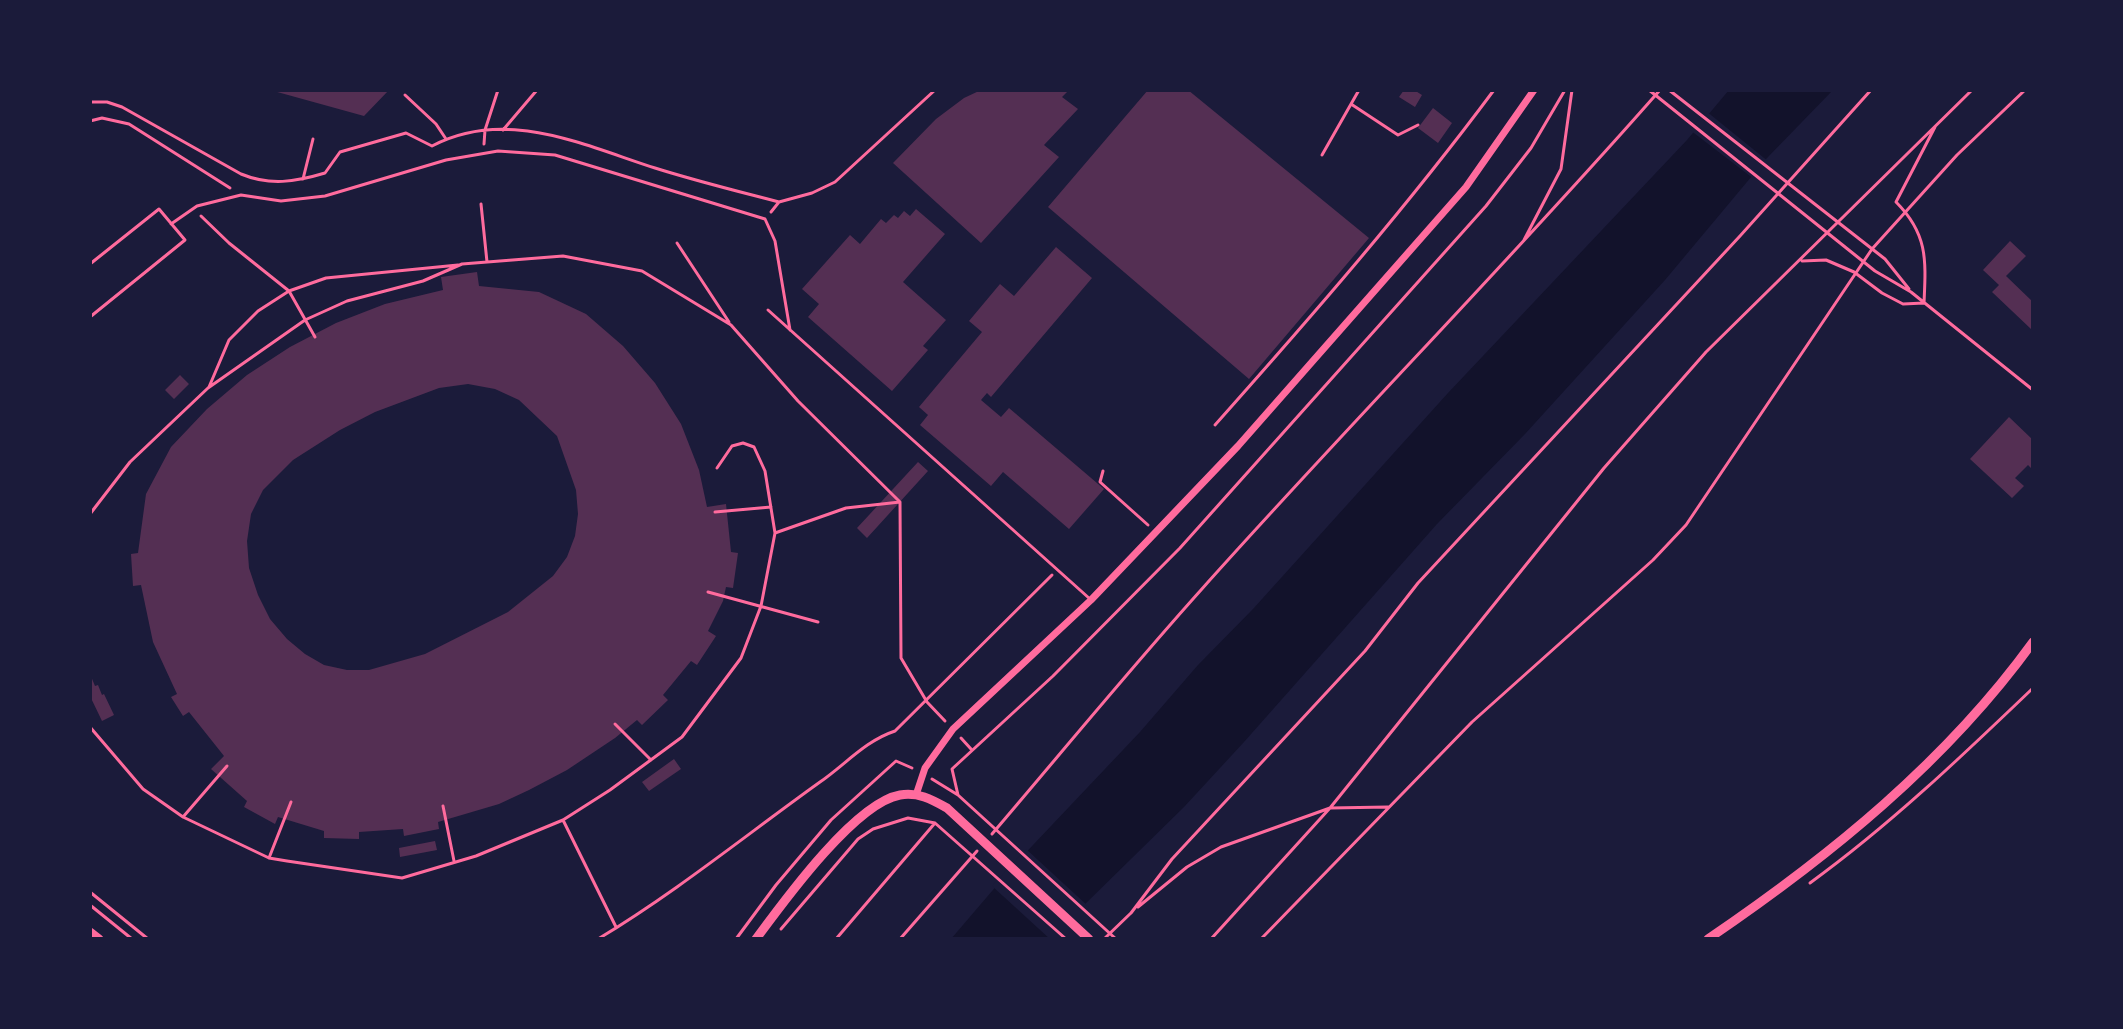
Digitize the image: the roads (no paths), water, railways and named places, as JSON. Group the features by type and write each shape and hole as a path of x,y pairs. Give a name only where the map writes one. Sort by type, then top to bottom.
{"street":[{"path":"916,795 925,768 953,729 1091,600 1157,533 1418,244 1491,153 1534,90"},
{"path":"1708,939 1781,890 1871,817 1979,711 2033,642"},
{"path":"756,939 839,836 859,816 888,798 916,795 928,797 947,808 1089,939"},
{"path":"90,932 99,939"}],"lane":[{"path":"171,224 193,209 241,195 281,201 325,196 446,160 483,153 498,151 555,155 765,219 775,241 790,330"},
{"path":"90,264 159,209 185,240 90,317"},
{"path":"768,310 1091,600"}]}
